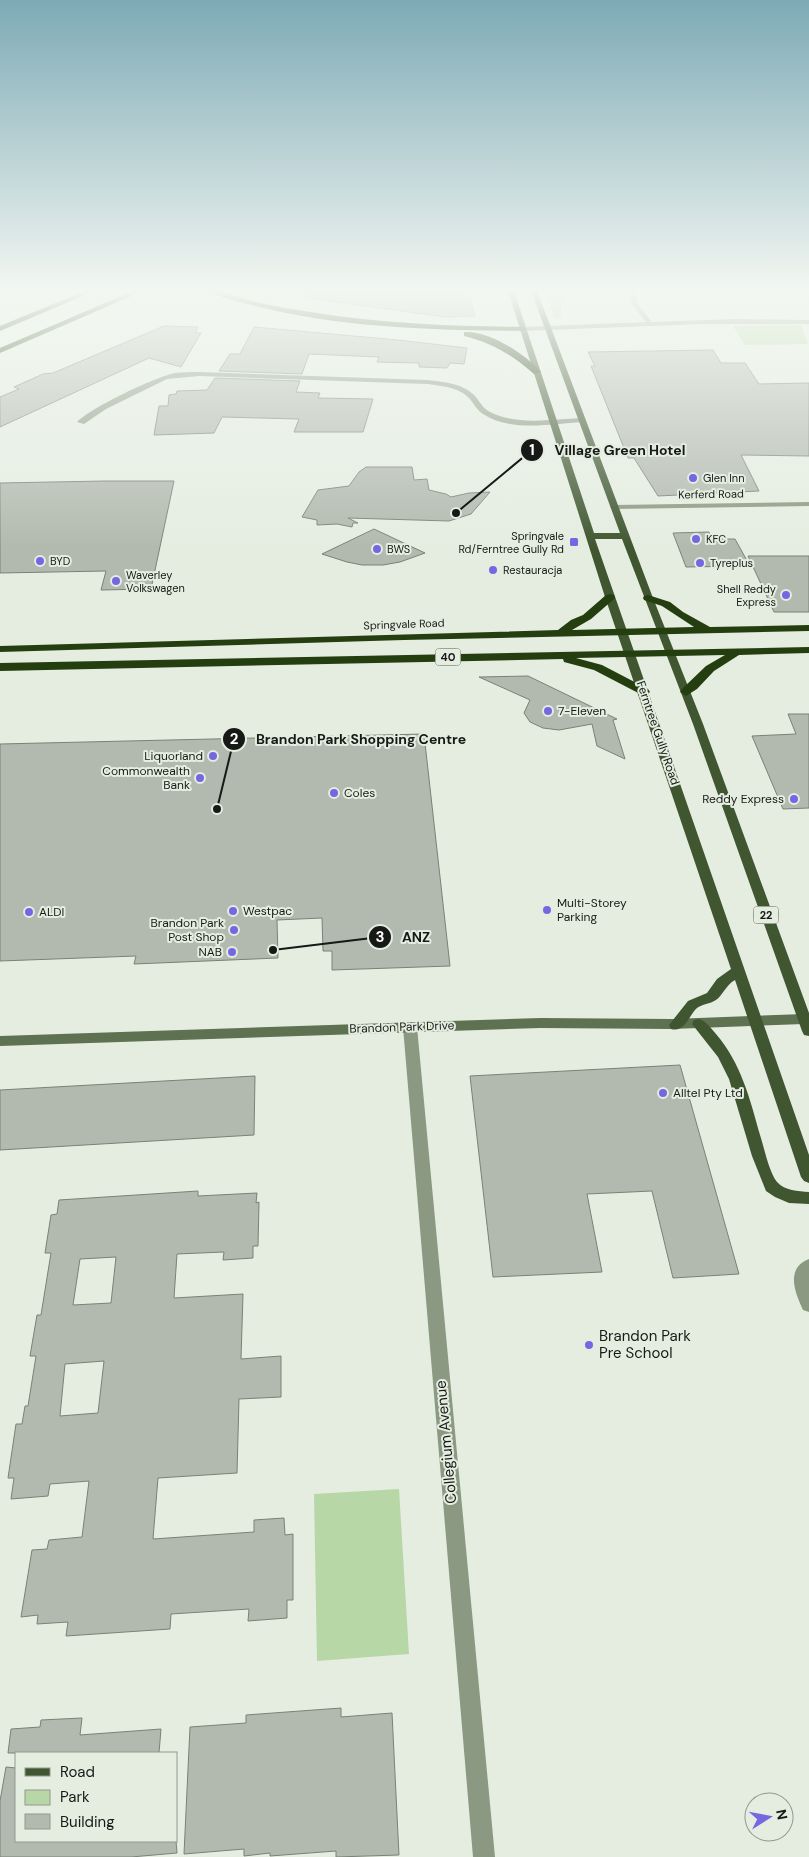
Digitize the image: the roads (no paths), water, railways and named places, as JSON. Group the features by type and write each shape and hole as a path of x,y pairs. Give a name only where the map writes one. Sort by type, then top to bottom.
{"highway":[{"path":"561,633 576,622 587,617 610,597"},
{"path":"648,598 666,604 679,614 708,630"},
{"name":"Springvale Road","path":"0,649 809,628"},
{"path":"180,644 180,663"},
{"name":"40","path":"0,667 809,650"},
{"path":"686,692 696,685 704,673 726,661 737,651"},
{"path":"554,655 598,667 644,692"}],"main road":[{"name":"Ferntree Gully Road","path":"538,375 610,597 809,1178"},
{"name":"22","path":"566,375 648,598 686,692 807,1025"},
{"path":"591,536 625,536"},
{"path":"676,1025 693,1004 712,996 722,982 738,971"},
{"path":"699,1024 723,1053 730,1065 745,1103 771,1186 780,1194 791,1198 809,1198"}],"street":[{"path":"81,422 103,407 165,378 184,375"},
{"path":"219,375 427,382 457,387 470,396 477,406 488,414 516,421 582,420"},
{"name":"Kerferd Road","path":"614,507 809,504"},
{"name":"Brandon Park Drive","path":"0,1041 540,1023 676,1025 756,1022 807,1025"},
{"name":"Collegium Avenue","path":"410,1027 484,1857"},
{"path":"809,1266 802,1273 801,1281 809,1305"}],"place":[{"name":"Glen Inn","path":"693,478"},
{"name":"Village Green Hotel","path":"456,513"},
{"name":"KFC","path":"696,539"},
{"name":"Springvale Rd/Ferntree Gully Rd","path":"574,542"},
{"name":"BWS","path":"377,549"},
{"name":"BYD","path":"40,561"},
{"name":"Tyreplus","path":"700,563"},
{"name":"Restauracja","path":"493,570"},
{"name":"Waverley Volkswagen","path":"116,581"},
{"name":"Shell Reddy Express","path":"786,595"},
{"name":"7-Eleven","path":"548,711"},
{"name":"Liquorland","path":"213,756"},
{"name":"Commonwealth Bank","path":"200,778"},
{"name":"Coles","path":"334,793"},
{"name":"Reddy Express","path":"794,799"},
{"name":"Brandon Park Shopping Centre","path":"217,809"},
{"name":"Multi-Storey Parking","path":"547,910"},
{"name":"Westpac","path":"233,911"},
{"name":"ALDI","path":"29,912"},
{"name":"Brandon Park Post Shop","path":"234,930"},
{"name":"ANZ","path":"273,950"},
{"name":"NAB","path":"232,952"},
{"name":"Alltel Pty Ltd","path":"663,1093"},
{"name":"Brandon Park Pre School","path":"589,1345"}]}
